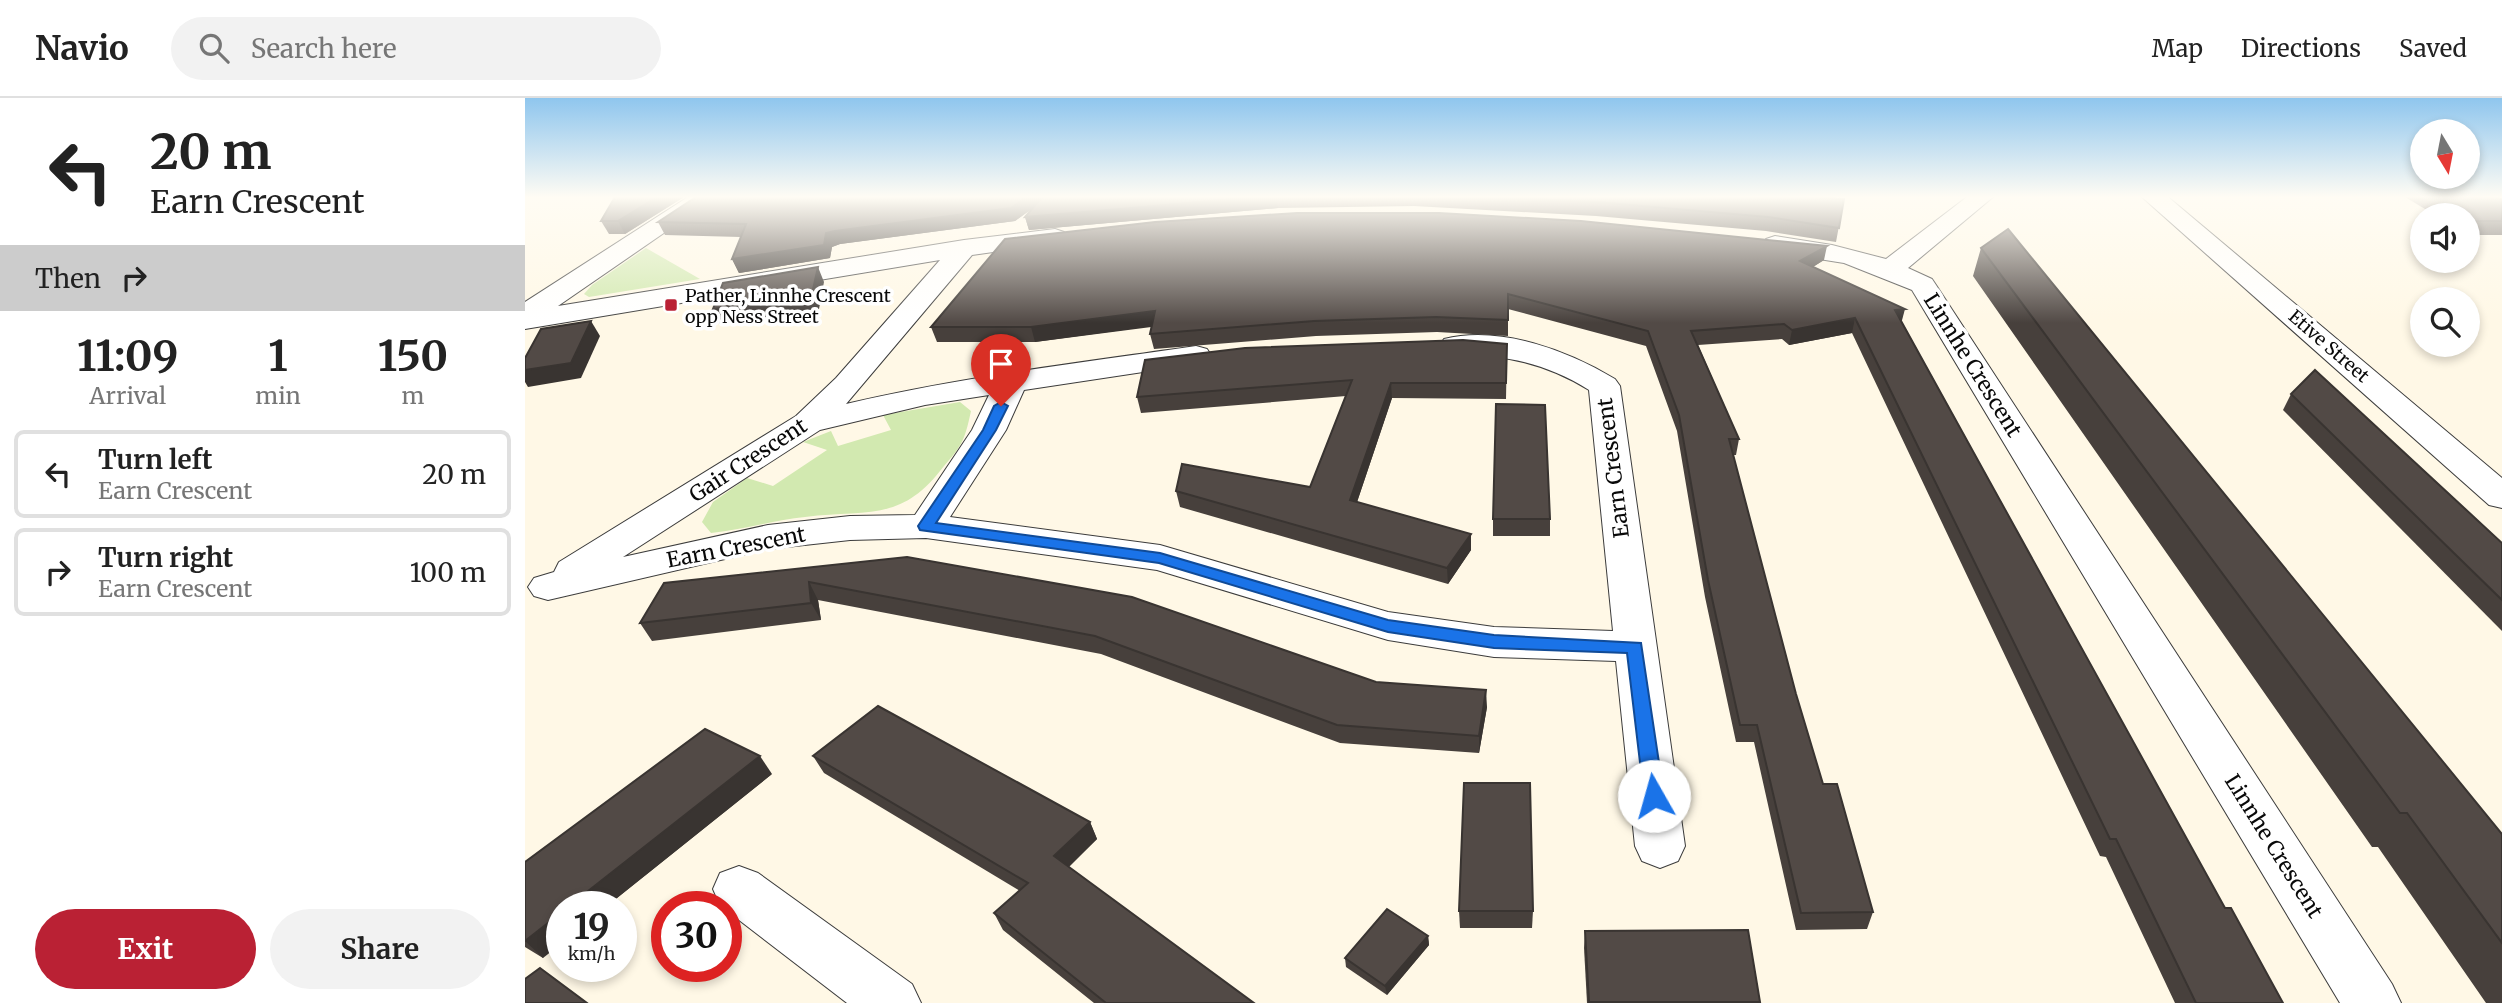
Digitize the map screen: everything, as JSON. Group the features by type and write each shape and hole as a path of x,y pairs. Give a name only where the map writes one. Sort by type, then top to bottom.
{"street":[{"path":"525,315 640,239"},
{"path":"525,320 964,248 1033,239"},
{"path":"1891,268 1927,239"},
{"name":"Etive Street","path":"2203,239 2502,497"},
{"name":"Linnhe Crescent","path":"1755,242 1837,252 1891,268 1922,285 2372,1003"},
{"name":"Gair Crescent","path":"536,593 808,423 847,384 964,248"},
{"name":"Earn Crescent","path":"1421,345 1499,345 1533,351 1573,366 1604,386 1660,846"},
{"path":"808,423 925,395 1172,357 1225,353"},
{"path":"926,526 989,430 1012,381"},
{"name":"Earn Crescent","path":"536,593 768,537 849,528 926,526 1160,558 1388,626 1494,642 1635,648"},
{"path":"739,889 892,1003"}],"green space":[{"path":"646,248 700,279 589,297 584,294 592,285"},
{"path":"960,402 971,411 964,438 957,450 925,488 895,506 863,513 793,518 711,533 702,522 713,502 747,478 773,486 827,450 803,442 831,431 838,446 891,430 883,415"}],"building":[{"path":"740,239 825,239 824,245 732,259"},
{"path":"1005,239 1760,239 1827,246 1800,261 1905,309 1895,310 2225,908 2231,908 2283,1003 2196,1003 2116,839 2110,839 1855,318 1792,330 1784,324 1691,331 1739,439 1729,439 1796,694 1823,784 1837,784 1873,912 1801,913 1757,725 1740,725 1708,580 1679,415 1648,331 1508,294 1508,320 1436,317 1314,321 1150,334 1155,311 1031,327 931,327"},
{"path":"1993,239 2016,239 2502,834 2502,943 2407,813 2400,813 1981,248"},
{"path":"818,267 812,294 713,309 723,283"},
{"path":"591,321 571,363 525,370 525,358 541,329"},
{"path":"1463,340 1507,344 1506,383 1391,383 1350,500 1471,534 1447,568 1176,491 1182,464 1310,487 1352,380 1137,397 1145,360 1245,348"},
{"path":"2315,370 2502,543 2502,600 2291,394"},
{"path":"1496,404 1545,405 1550,519 1493,519"},
{"path":"907,557 1132,597 1376,682 1486,690 1479,736 1337,725 1095,636 809,582 811,603 640,623 664,583"},
{"path":"878,706 1090,822 1054,856 1254,1003 1106,1003 994,913 1028,883 813,756"},
{"path":"705,729 760,756 588,891 546,891 546,925 525,941 525,862"},
{"path":"1464,783 1530,783 1533,911 1459,911"},
{"path":"1387,909 1428,936 1385,986 1345,958"},
{"path":"1748,930 1760,1002 1589,1002 1585,931"},
{"path":"540,968 546,972 546,982 559,982 587,1003 525,1003 525,979"}],"place":[{"name":"Pather, Linnhe Crescent opp Ness Street","path":"671,305"}],"route":[{"path":"1001,406 989,430 926,526 1160,558 1388,626 1494,642 1635,648 1654,796"}]}
